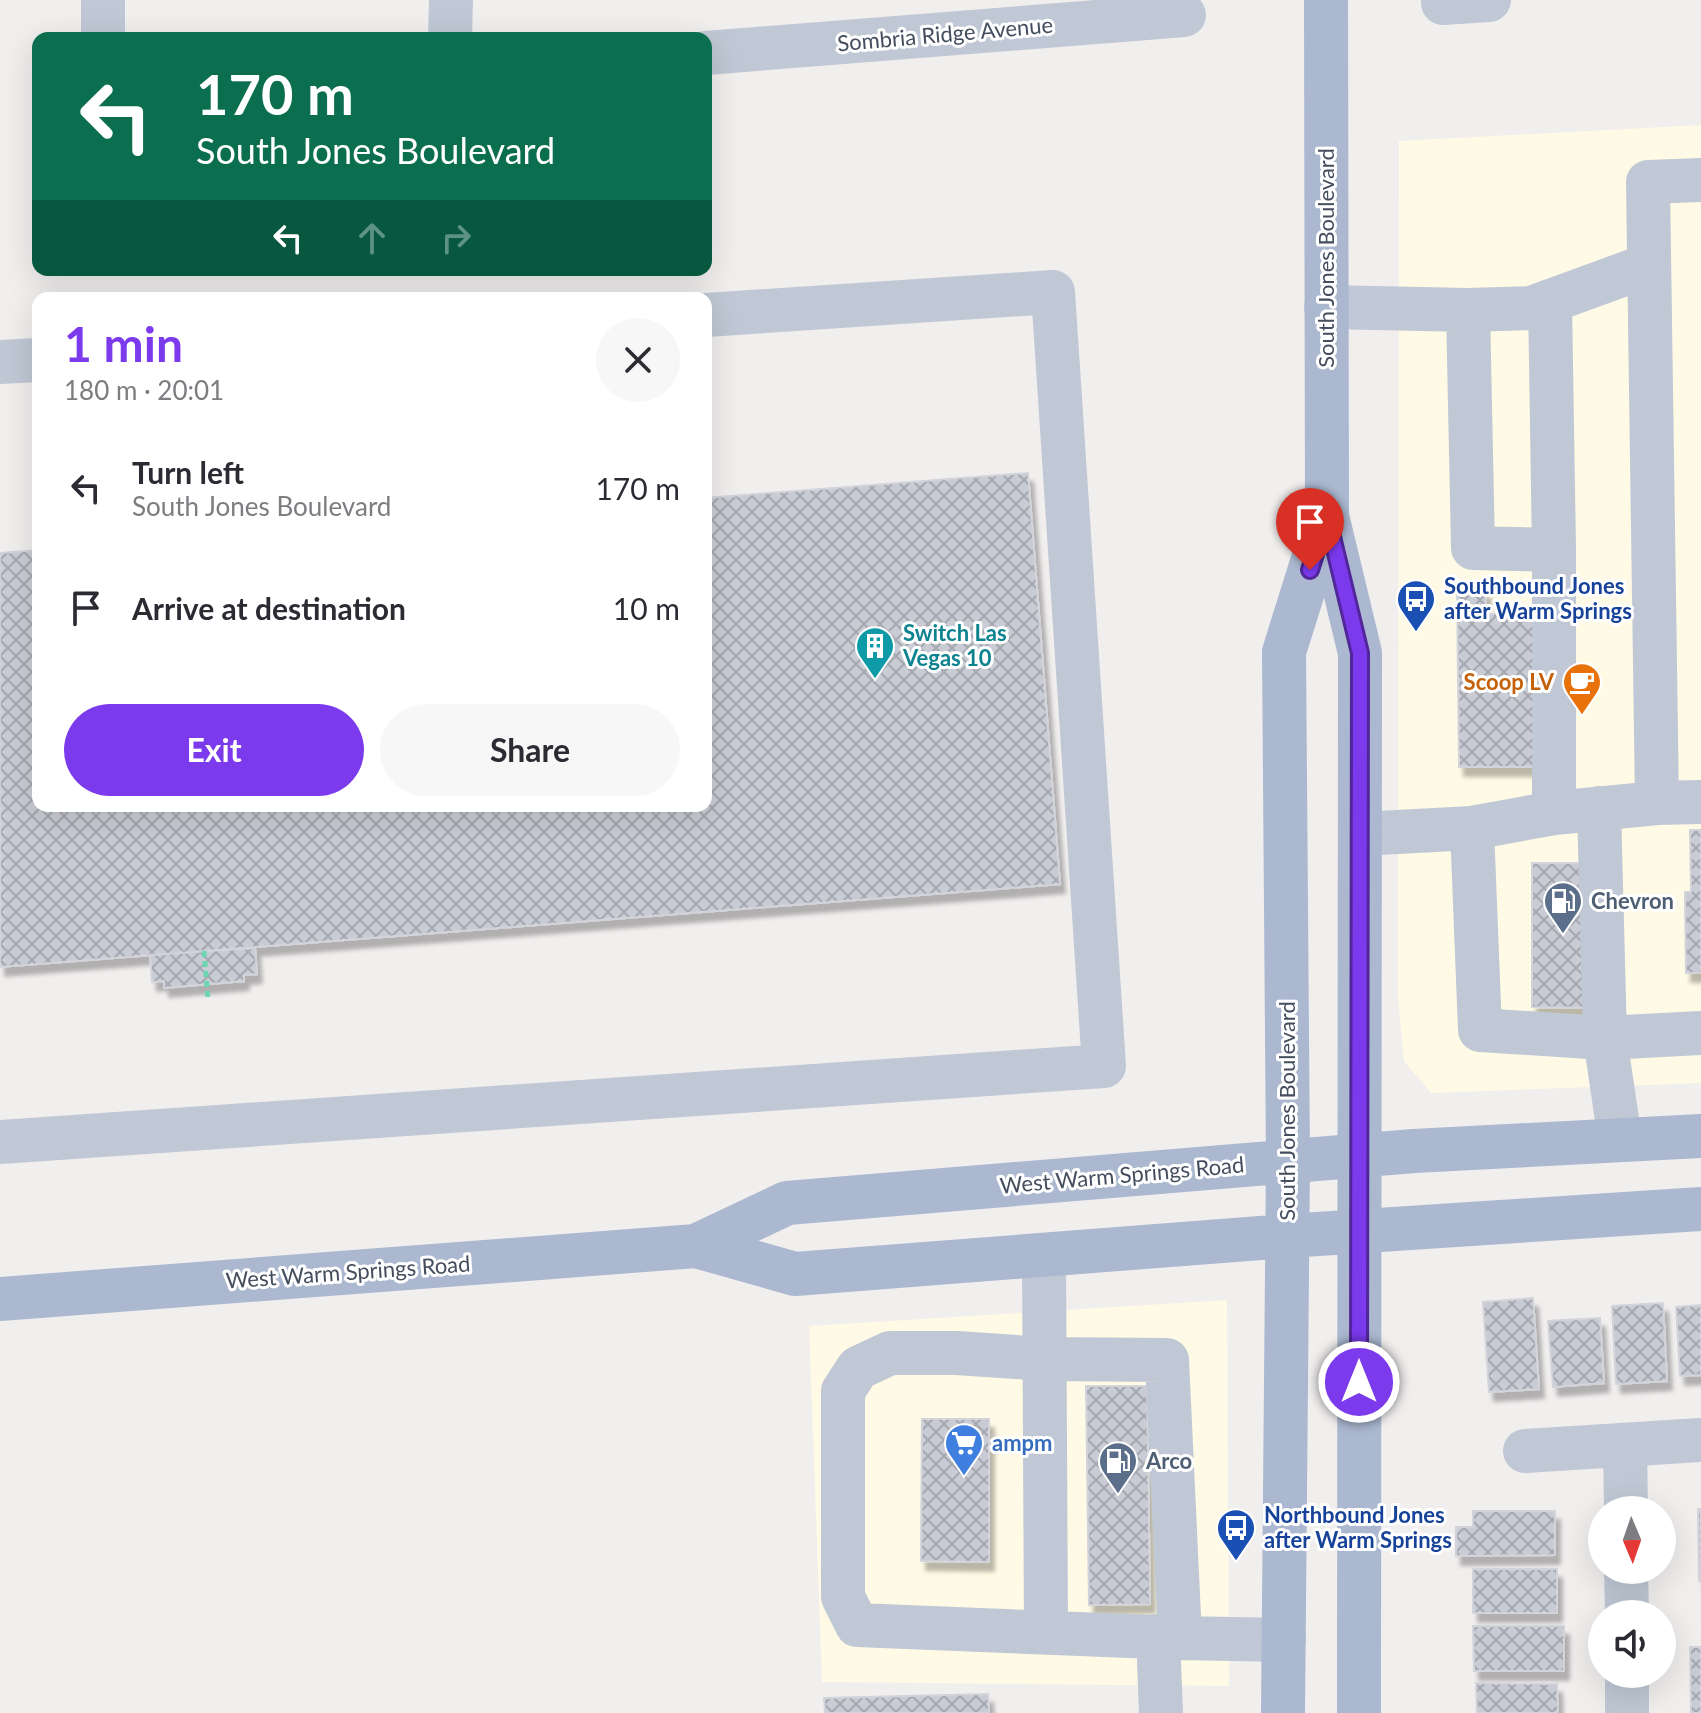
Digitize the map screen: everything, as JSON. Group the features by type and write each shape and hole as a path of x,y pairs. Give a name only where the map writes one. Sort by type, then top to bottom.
{"main road":[{"name":"South Jones Boulevard","path":"1326,0 1327,516 1360,653 1359,1713"},
{"name":"South Jones Boulevard","path":"1283,1713 1288,1161 1284,652 1327,516"},
{"name":"West Warm Springs Road","path":"696,1246 787,1203 1359,1155 1701,1136"},
{"name":"West Warm Springs Road","path":"0,1299 696,1246 795,1274 1287,1236 1701,1209"}],"street":[{"path":"103,0 103,32"},
{"path":"450,32 451,0"},
{"path":"1443,3 1489,0"},
{"name":"Sombria Ridge Avenue","path":"712,52 958,16 1184,15"},
{"path":"1657,803 1648,182 1701,180"},
{"path":"1326,307 1531,308 1649,265"},
{"path":"0,1142 1104,1066 1053,292 712,315"},
{"path":"1550,301 1554,813"},
{"path":"1468,310 1473,548 1554,550"},
{"path":"0,362 32,360"},
{"path":"1360,834 1472,828 1554,813 1701,802"},
{"path":"1599,808 1605,1038 1620,1140"},
{"path":"1472,828 1480,1030 1605,1038 1701,1033"},
{"path":"1044,1255 1046,1632"},
{"path":"1161,1713 1169,1637 1167,1360 890,1353 858,1368 843,1391 843,1597 857,1625 1169,1637 1284,1640"},
{"path":"1525,1451 1701,1440"},
{"path":"1625,1445 1626,1496"},
{"path":"1627,1688 1627,1713"}],"path":[{"path":"204,951 208,999"}],"shaded area":[{"path":"1701,125 1701,1083 1431,1093 1404,1061 1398,997 1399,141"},
{"path":"1227,1300 1229,1686 822,1682 809,1326"}],"building":[{"name":"Switch Las Vegas 10","path":"1028,473 1060,884 0,967 0,553 32,550 32,812 712,812 712,498"},
{"path":"1457,589 1486,589 1486,614 1537,613 1539,767 1459,767"},
{"path":"1690,830 1701,830 1701,973 1686,973 1685,892 1691,892"},
{"name":"Chevron","path":"1532,863 1594,863 1594,1008 1532,1007"},
{"path":"255,948 257,974 244,975 244,981 164,988 164,981 152,982 150,955"},
{"path":"1533,1298 1539,1389 1489,1392 1483,1302"},
{"path":"1663,1303 1667,1381 1616,1384 1612,1306"},
{"path":"1701,1305 1701,1375 1680,1376 1676,1307"},
{"path":"1600,1318 1604,1383 1553,1387 1548,1321"},
{"name":"Arco","path":"1086,1386 1147,1386 1150,1604 1089,1605"},
{"path":"922,1419 989,1419 989,1562 921,1561"},
{"path":"1698,1509 1701,1509 1701,1581 1699,1581"},
{"path":"1473,1511 1555,1511 1555,1555 1456,1556 1456,1527 1473,1527"},
{"path":"1473,1569 1557,1569 1557,1613 1473,1613"},
{"path":"1473,1626 1564,1626 1564,1671 1474,1671"},
{"path":"1690,1647 1701,1647 1701,1713 1691,1713"},
{"path":"1476,1683 1557,1684 1558,1713 1477,1713"},
{"path":"988,1694 989,1713 825,1713 824,1698"}],"place":[{"name":"Southbound Jones after Warm Springs","path":"1416,633"},
{"name":"Switch Las Vegas 10","path":"875,680"},
{"name":"Scoop LV","path":"1582,716"},
{"name":"Chevron","path":"1563,935"},
{"name":"ampm","path":"964,1477"},
{"name":"Arco","path":"1118,1495"},
{"name":"Northbound Jones after Warm Springs","path":"1236,1562"}],"route":[{"path":"1310,570 1327,516 1360,653 1359,1382"}]}
